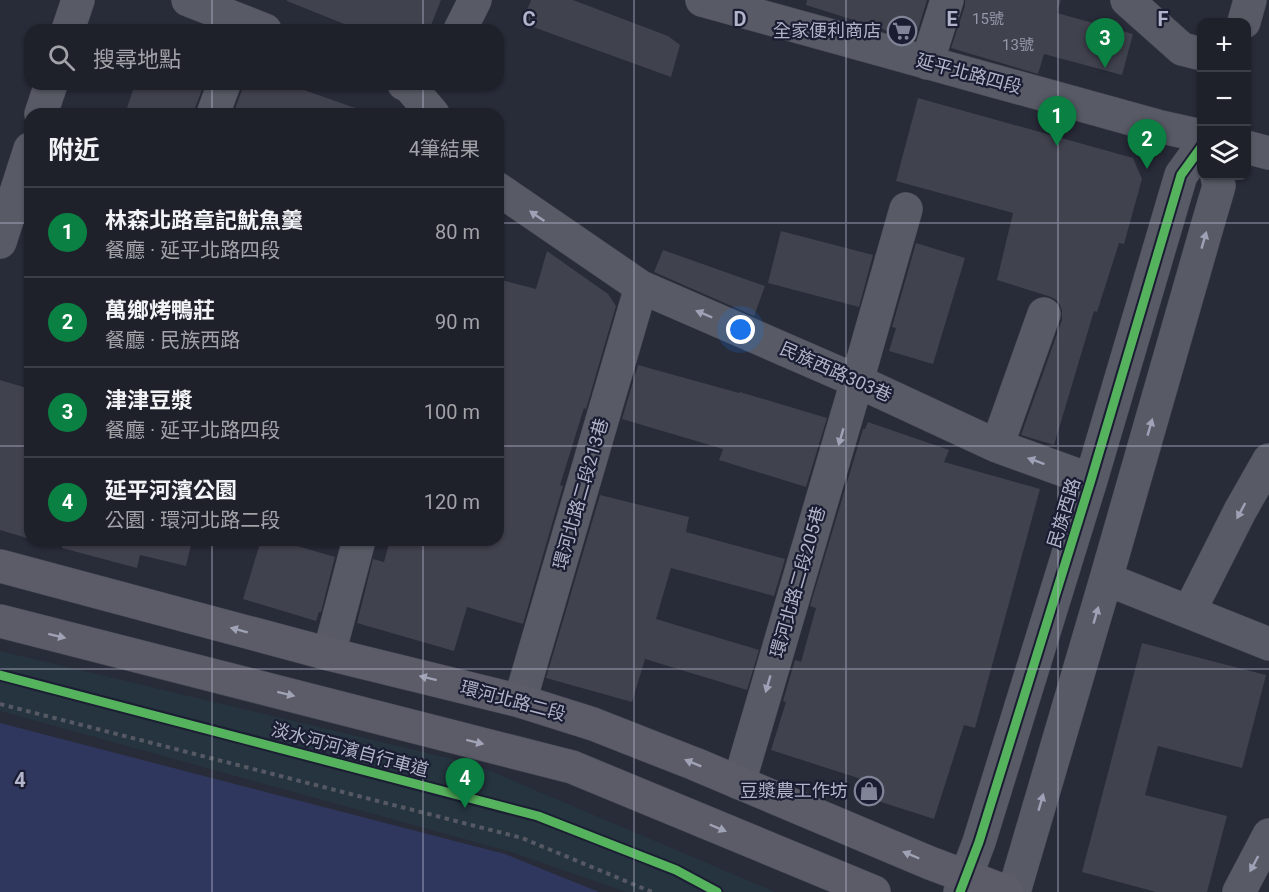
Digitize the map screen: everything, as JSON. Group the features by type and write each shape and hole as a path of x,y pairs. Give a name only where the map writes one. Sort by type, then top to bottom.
{"main road":[{"name":"環河北路二段","path":"0,566 329,654 520,701 593,724 695,764 920,859 963,884 1007,892"},
{"path":"0,621 572,767 874,892"}],"street":[{"path":"70,24 78,0"},
{"path":"188,0 244,24"},
{"path":"463,24 475,0"},
{"name":"延平北路四段","path":"702,0 1157,126 1197,135"},
{"path":"927,63 947,0"},
{"path":"1126,0 1182,49 1197,53"},
{"path":"1245,18 1250,0"},
{"path":"43,108 49,90"},
{"path":"215,108 222,90"},
{"path":"406,92 426,108"},
{"path":"1251,148 1269,153"},
{"name":"民族西路","path":"963,884 982,830 1091,480 1180,175 1197,153"},
{"path":"0,242 24,168"},
{"path":"1014,892 1219,186 1218,180"},
{"name":"民族西路303巷","path":"504,193 641,287 858,381 997,446 1091,480"},
{"name":"環河北路二段205巷","path":"738,783 858,381 906,208"},
{"name":"環河北路二段213巷","path":"520,701 641,287"},
{"path":"997,446 1044,314"},
{"path":"1189,612 1269,460"},
{"path":"329,654 357,546"},
{"path":"1106,579 1269,644"},
{"path":"1239,892 1269,835"}],"path":[{"path":"0,704 522,838 652,892"}],"shaded area":[{"path":"0,651 474,764 775,892 626,892 511,852 0,711"}],"water":[{"path":"0,723 505,854 599,892 0,892"}],"building":[{"path":"441,0 431,24 344,24 287,1"},
{"path":"531,0 573,0 668,36 680,45 671,77 522,23"},
{"path":"807,0 927,0 916,36 912,35 911,38 806,5"},
{"path":"965,0 1061,0 1057,13 1133,34 1122,75 1044,54 1038,74 951,48"},
{"path":"133,90 202,90 195,108 127,108"},
{"path":"242,90 304,90 355,108 235,108"},
{"path":"918,98 1133,158 1142,179 1124,244 1119,243 1097,312 1094,311 1054,445 1021,435 1062,320 1062,310 1058,301 1051,297 997,280 1013,213 896,181"},
{"path":"781,231 873,255 859,307 768,283"},
{"path":"916,243 965,258 933,364 889,351 896,328 892,327"},
{"path":"663,250 765,286 754,316 654,272"},
{"path":"547,251 608,294 616,306 586,409 584,408 560,485 563,486 523,624 467,607 454,651 357,623 373,559 384,562 388,546 504,546 504,281 536,289"},
{"path":"638,365 827,418 806,487 719,460 723,449 622,419"},
{"path":"0,380 24,387 24,537 0,530"},
{"path":"868,422 949,450 944,462 1040,489 975,728 964,725 934,819 856,794 861,779 771,750 786,702 783,701 795,660 801,662 816,608 810,606 863,429"},
{"path":"600,495 689,517 686,532 785,559 774,596 671,568 656,619 759,650 747,690 645,659 632,702 546,678"},
{"path":"62,546 191,546 186,566 140,555 137,568 62,548"},
{"path":"259,546 297,546 335,557 321,612 316,621 243,599"},
{"path":"1142,643 1266,675 1242,768 1158,746 1145,795 1227,816 1207,892 1156,892 1082,872"}],"cycle path":[{"path":"960,892 979,842 1091,480 1181,175 1197,153"},
{"name":"淡水河河濱自行車道","path":"0,675 538,816 676,870 717,892"}],"place":[{"name":"全家便利商店","path":"902,31"},
{"name":"津津豆漿","path":"1105,68"},
{"name":"林森北路章記魷魚羹","path":"1057,146"},
{"name":"萬鄉烤鴨莊","path":"1147,169"},
{"name":"豆漿農工作坊","path":"869,791"},
{"name":"延平河濱公園","path":"465,808"}]}
